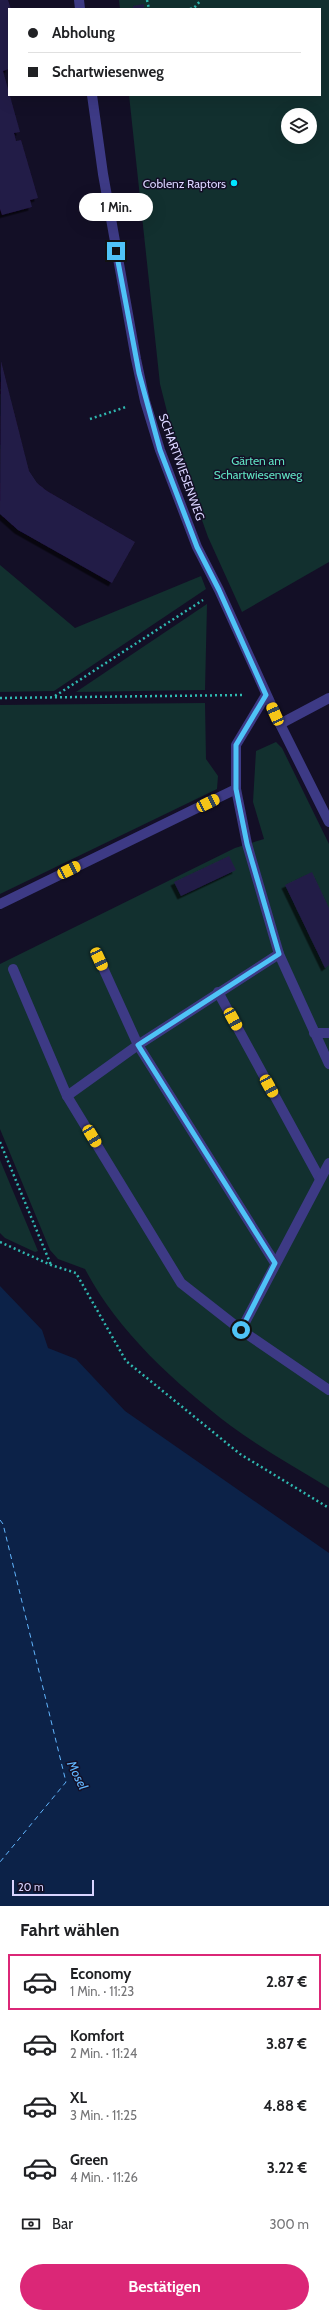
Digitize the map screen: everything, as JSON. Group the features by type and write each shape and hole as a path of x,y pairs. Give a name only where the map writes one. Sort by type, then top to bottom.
{"street":[{"name":"SCHARTWIESENWEG","path":"92,96 103,174 145,401 160,450 197,547 219,590 266,695 329,822"},
{"path":"266,695 236,745 236,789 247,844 279,954 329,1064"},
{"path":"280,724 329,698"},
{"path":"0,904 236,789"},
{"path":"67,1096 138,1045 279,954"},
{"path":"99,959 138,1045 275,1263"},
{"path":"13,968 67,1096 181,1283 241,1330 329,1390"},
{"path":"218,992 320,1179"},
{"path":"314,1033 329,1033"},
{"path":"241,1330 329,1163"}],"path":[{"path":"194,8 201,0"},
{"path":"90,419 134,405"},
{"path":"54,696 219,590"},
{"path":"0,698 54,696 266,695"},
{"path":"0,1142 51,1265"},
{"path":"0,1242 51,1265 76,1274 126,1360 240,1454 329,1508"}],"green space":[{"name":"Coblenz Raptors","path":"119,0 329,0 329,562 242,612 208,537 176,447 160,384 129,96 321,96 321,8 120,8"},
{"path":"0,565 75,628 201,576 206,589 54,691 0,692"},
{"path":"207,604 205,690 76,692"},
{"path":"205,703 206,759 218,776 217,789 0,894 0,705"},
{"path":"276,742 282,748 329,844 329,1488 231,1426 189,1392 149,1355 131,1335 98,1292 85,1269 58,1259 50,1250 0,1129 0,964 235,848 264,839 253,802 256,751"},
{"path":"0,1160 38,1251 35,1252 5,1238 0,1233"}],"water":[{"name":"Mosel","path":"0,1286 42,1330 48,1348 76,1359 125,1411 329,1553 329,1906 0,1906"}],"building":[{"path":"0,0 8,0 11,8 8,8 8,69 3,71 8,89 8,96 10,96 20,132 14,133 16,141 21,140 38,198 30,200 32,207 2,215 0,209"},
{"path":"144,4 144,8 133,8 133,6"},
{"path":"1,361 29,471 37,483 47,491 135,542 112,583 18,530 0,514"},
{"path":"229,856 236,870 181,896 174,882"},
{"path":"312,872 329,908 329,965 325,968 285,885"}],"ferry route":[{"path":"0,1520 3,1524 66,1782 0,1862"}],"place":[{"name":"Coblenz Raptors","path":"234,183"}],"route":[{"path":"116,251 145,401 160,450 197,547 219,590 266,695 236,745 236,789 247,844 279,954 138,1045 275,1263 241,1330"}],"park label":[{"name":"Gärten am Schartwiesenweg","path":"258,467"}]}
